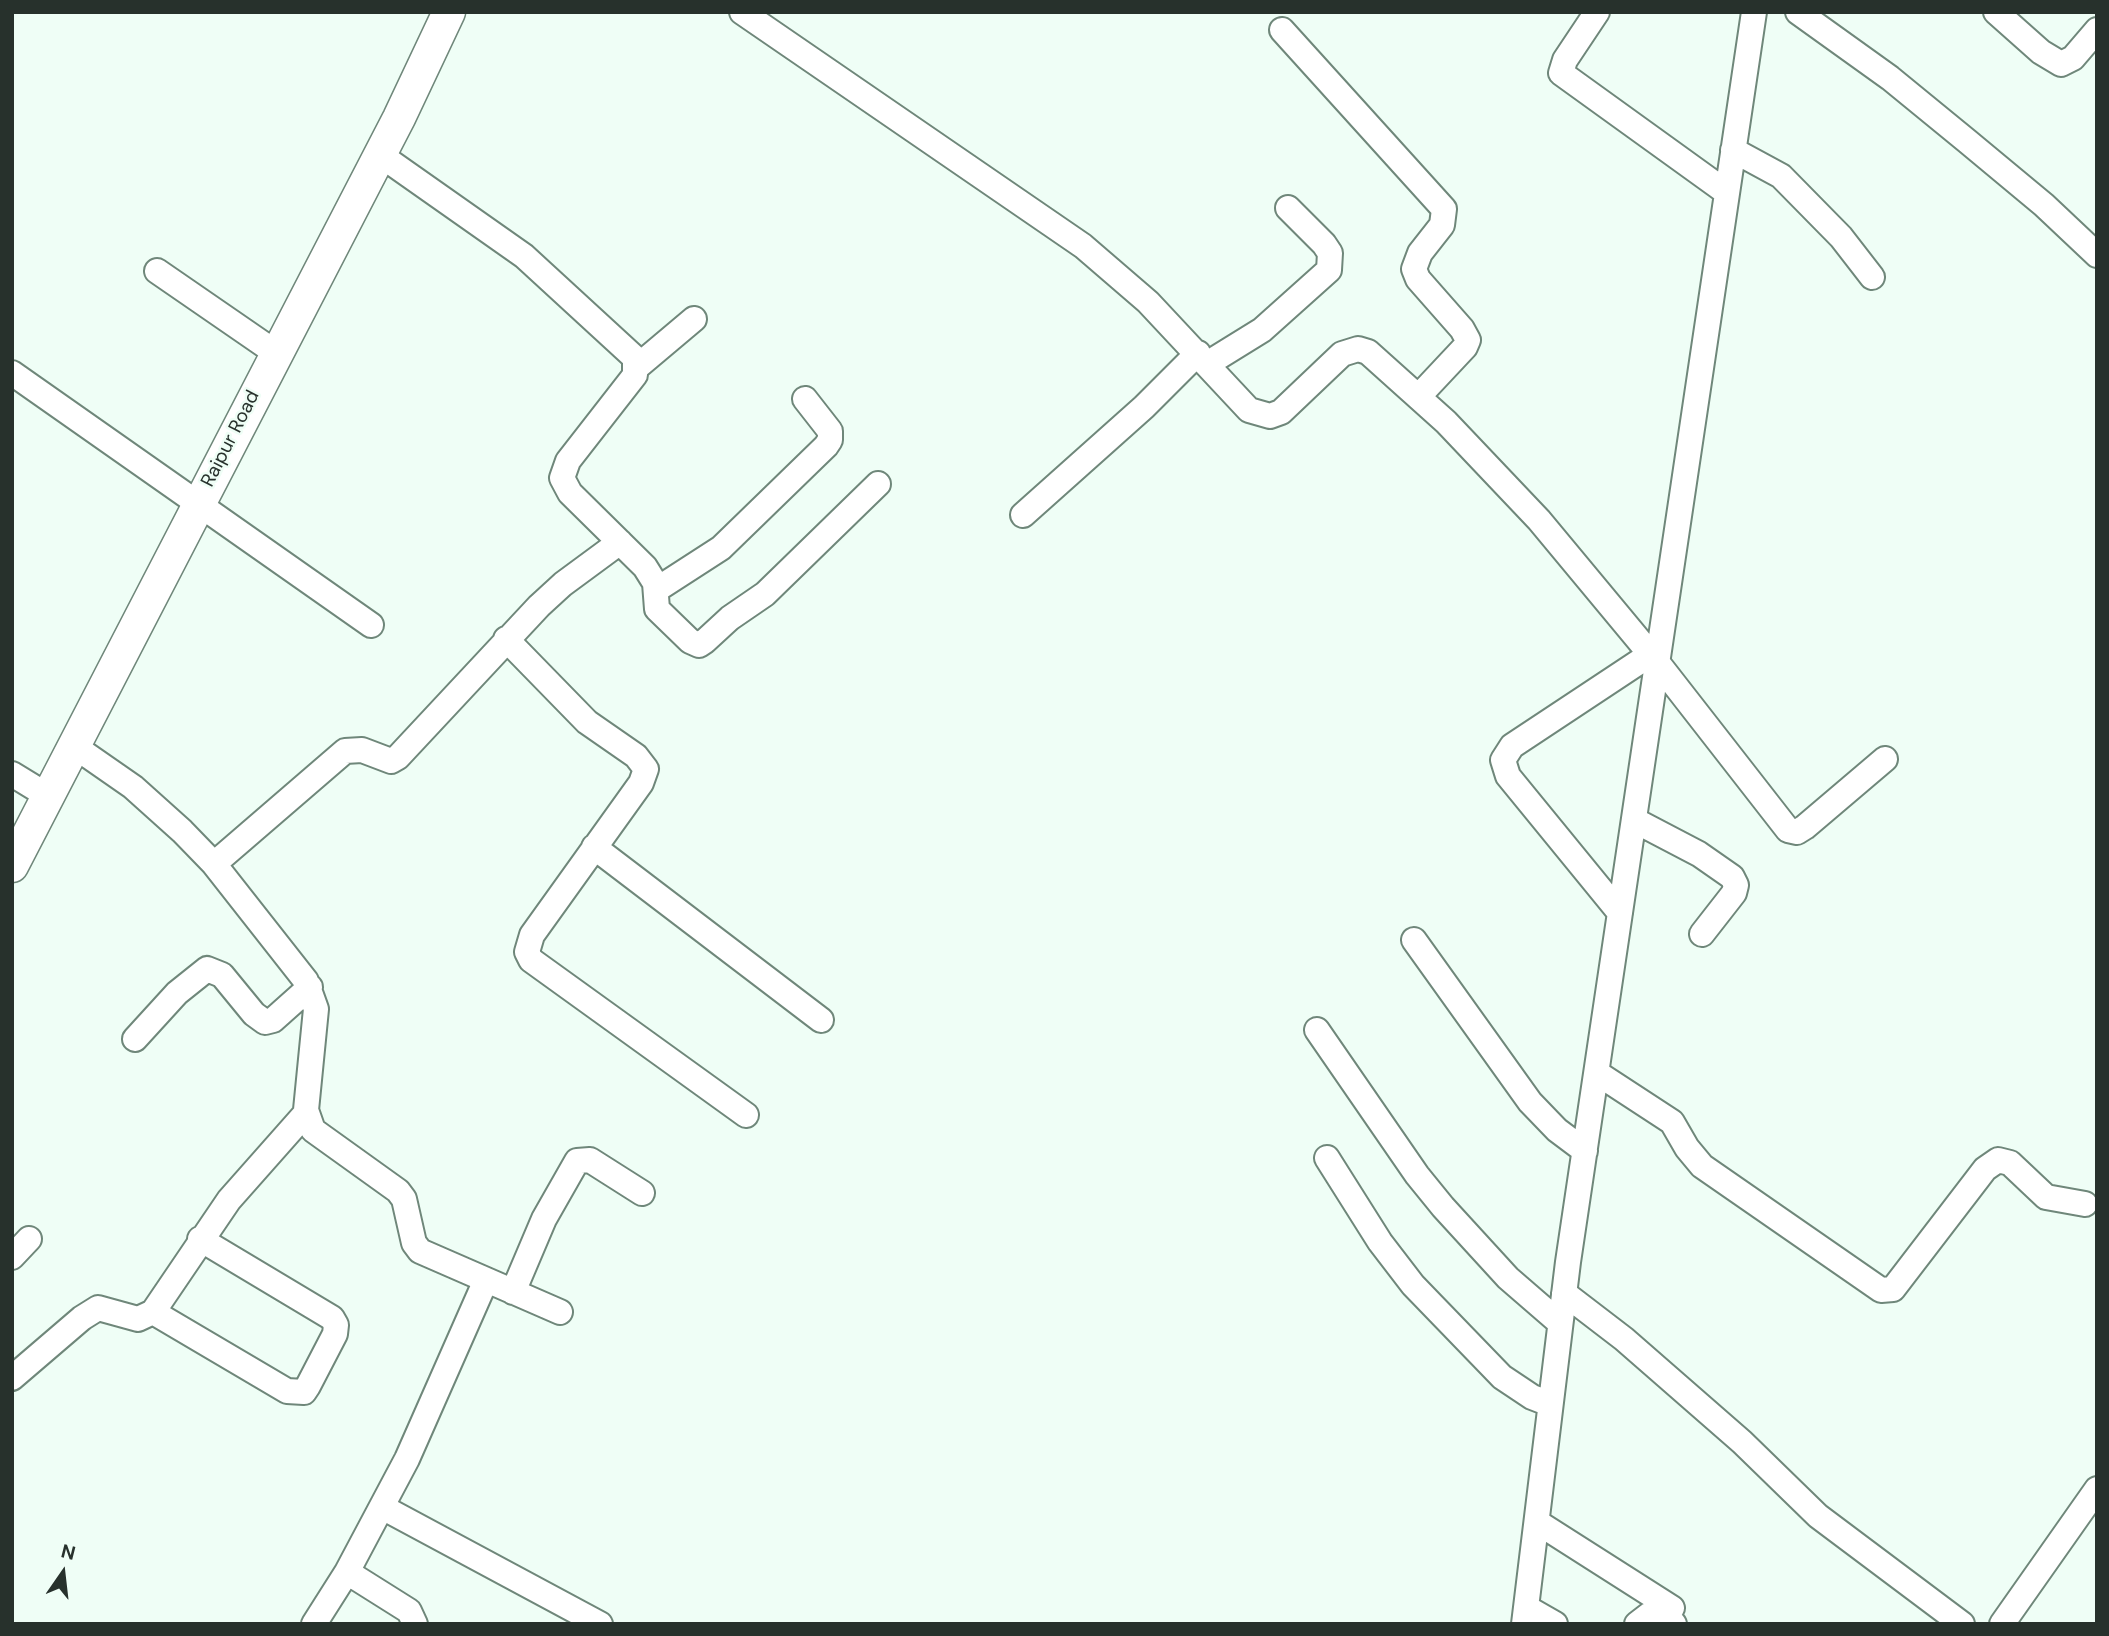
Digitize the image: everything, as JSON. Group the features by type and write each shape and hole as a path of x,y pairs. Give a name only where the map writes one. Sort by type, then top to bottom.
{"main road":[{"name":"Raipur Road","path":"12,866 379,155 449,12"}],"street":[{"path":"742,12 1083,246 1148,302 1249,410 1270,416 1281,412 1351,350 1368,352 1419,396 1479,454 1539,520 1654,658 1788,830 1797,832 1805,827 1885,760"},
{"path":"1597,12 1565,60 1561,73 1726,192"},
{"path":"1555,1624 1526,1616 1550,1404 1634,820 1654,658 1754,12"},
{"path":"1798,12 1890,78 2043,205 2097,255"},
{"path":"1996,12 2041,52 2061,64 2073,58 2097,30"},
{"path":"1282,30 1444,209 1442,225 1420,253 1414,269 1418,279 1462,329 1468,340 1419,396"},
{"path":"1733,150 1781,176 1841,237 1872,277"},
{"path":"379,155 524,256 629,351 637,367"},
{"path":"1023,515 1202,358 1262,331 1329,270 1329,253 1324,244 1288,208"},
{"path":"157,271 276,353"},
{"path":"694,319 637,367 635,375 568,461 562,478 570,493 645,567 656,590 655,601 662,616 690,641 699,645 730,618 765,594 877,484"},
{"path":"12,373 371,625"},
{"path":"656,590 721,548 826,446 830,440 830,431 804,399"},
{"path":"215,864 345,751 362,750 391,761 398,757 506,639 563,584 620,542"},
{"path":"506,639 587,722 636,756 646,769 641,783 532,935 527,952 531,960 746,1115"},
{"path":"1620,913 1508,776 1503,760 1512,746 1654,658"},
{"path":"74,746 143,795 215,864 310,987 316,1009 306,1114 309,1125 318,1136 404,1199 416,1248 560,1312"},
{"path":"12,774 48,796"},
{"path":"1634,820 1699,854 1732,877 1736,885 1734,893 1702,934"},
{"path":"594,846 821,1020"},
{"path":"1414,940 1530,1102 1550,1124 1585,1150"},
{"path":"135,1039 177,993 207,969 222,975 254,1014 265,1022 273,1020 310,987"},
{"path":"1317,1030 1434,1197 1485,1255 1560,1323"},
{"path":"1597,1073 1672,1122 1687,1148 1702,1166 1881,1290 1893,1289 1985,1169 1998,1160 2010,1163 2046,1198 2085,1204"},
{"path":"12,1378 82,1318 98,1308 138,1319 153,1312 200,1240 246,1179 306,1114"},
{"path":"1327,1158 1380,1242 1413,1284 1502,1377 1532,1397 1550,1404"},
{"path":"513,1292 544,1219 576,1161 590,1160 642,1193"},
{"path":"12,1257 29,1239"},
{"path":"153,1312 288,1391 304,1392 308,1386 335,1334 336,1325 332,1318 200,1240"},
{"path":"314,1624 347,1572 435,1402 486,1280"},
{"path":"1564,1293 1624,1339 1693,1399 1818,1516 1962,1624"},
{"path":"2002,1624 2097,1489"},
{"path":"382,1507 600,1624"},
{"path":"1537,1522 1673,1616"},
{"path":"347,1572 409,1611 415,1624"},
{"path":"1637,1624 1650,1614 1673,1616"}]}
